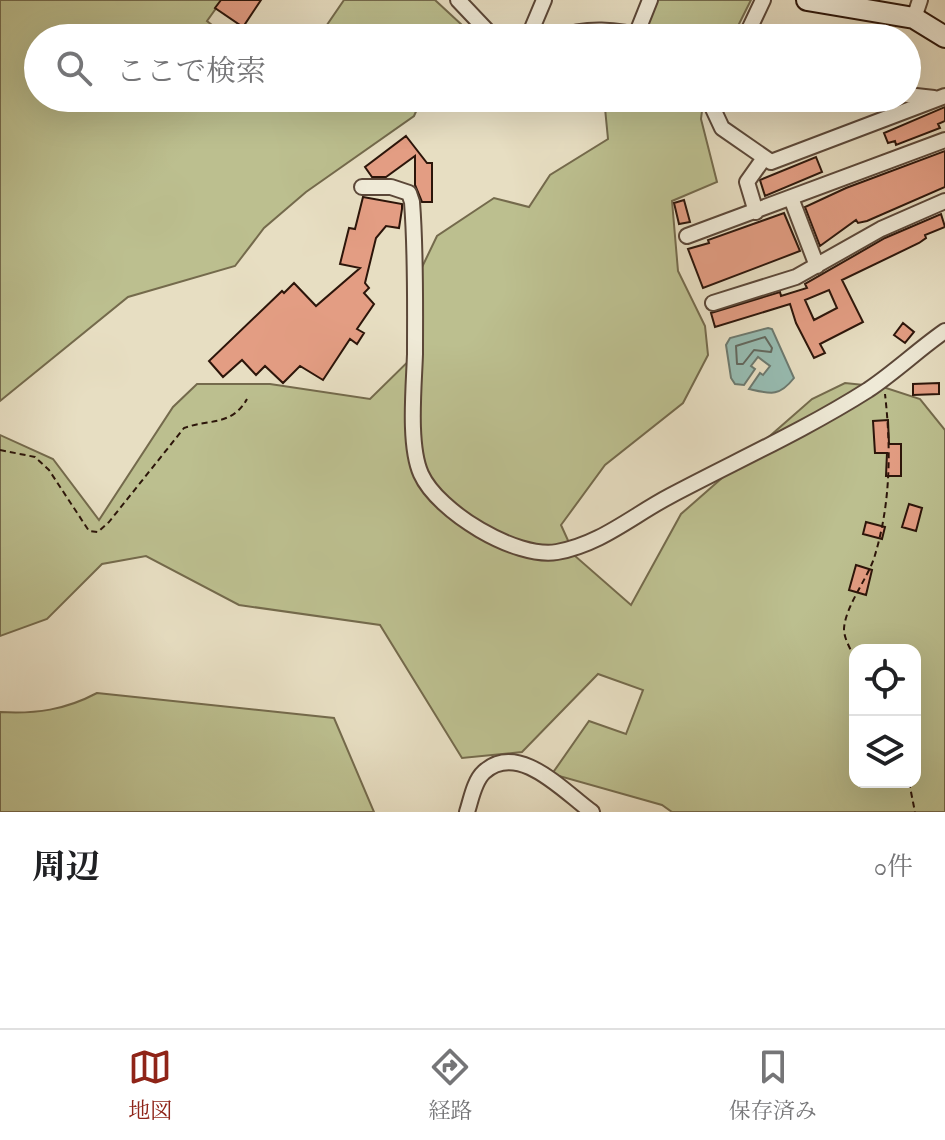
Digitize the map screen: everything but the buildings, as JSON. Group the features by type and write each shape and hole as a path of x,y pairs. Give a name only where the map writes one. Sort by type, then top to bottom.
{"street":[{"path":"534,24 544,0"},
{"path":"644,24 650,0"},
{"path":"752,24 763,0"},
{"path":"807,0 917,9 945,37"},
{"path":"464,2 482,24"},
{"path":"921,96 941,97"},
{"path":"921,105 941,97"},
{"path":"715,112 722,128 771,162 902,112"},
{"path":"687,236 945,140"},
{"path":"756,212 747,182 764,158"},
{"path":"362,187 391,187 409,193 412,202 416,262 413,426 421,475 435,494 474,527 509,546 539,554 600,540 666,498 806,425 884,378 945,331"},
{"path":"791,198 817,266"},
{"path":"713,303 796,277 881,229 945,201"},
{"path":"467,812 484,772 515,762 535,768 592,812"}],"path":[{"path":"849,647 844,629 875,556 884,511 889,470 884,378"},
{"path":"0,450 35,457 49,470 89,531 98,532 118,512 184,428 199,422 231,418 241,410 247,399"},
{"path":"910,788 915,812"}],"green space":[{"path":"0,0 222,0 207,21 211,24 24,24 24,112 416,112 306,192 264,228 235,266 128,297 0,401"},
{"path":"344,0 435,0 461,24 328,24"},
{"path":"656,0 751,0 739,24 648,24"},
{"path":"605,112 702,112 717,182 672,201 678,271 705,326 708,355 683,403 605,465 561,525 575,556 631,605 681,514 812,399 845,383 883,387 920,399 945,430 945,812 672,812 662,805 552,774 589,721 626,734 643,690 598,674 522,752 462,758 380,625 239,605 146,556 102,564 47,619 0,636 0,435 53,459 99,520 173,407 197,384 270,384 370,399 423,347 411,290 437,236 494,198 529,207 550,175 608,139"},
{"path":"97,693 334,718 374,812 0,812 0,712 50,710"}],"water":[{"path":"772,329 794,378 779,391 749,389 760,373 763,375 770,366 758,357 751,366 755,369 744,385 735,384 731,378 726,345 730,338"}]}
